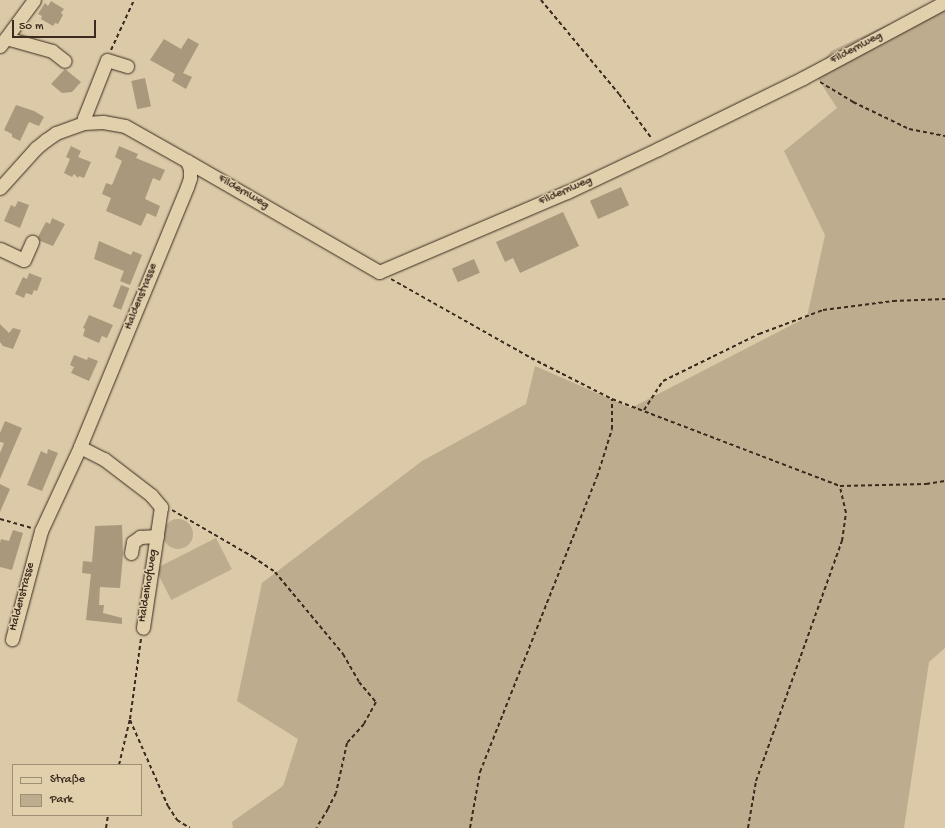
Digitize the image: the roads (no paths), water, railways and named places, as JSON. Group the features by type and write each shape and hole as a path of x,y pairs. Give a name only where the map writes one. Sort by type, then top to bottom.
{"street":[{"path":"34,0 3,42 52,51 65,61"},
{"name":"Fildernweg","path":"187,161 379,272 567,192 803,78 945,2"},
{"path":"83,123 106,60 127,66"},
{"path":"0,188 36,148 46,140 56,133 83,123 103,122 125,126 187,161"},
{"name":"Haldenstrasse","path":"12,639 41,531 80,447 187,187 190,178 190,168 187,161"},
{"path":"0,249 22,265 32,242"},
{"name":"Haldenhofweg","path":"80,447 104,459 151,495 161,507 143,628"},
{"path":"131,554 133,542 140,537 157,536"}]}
